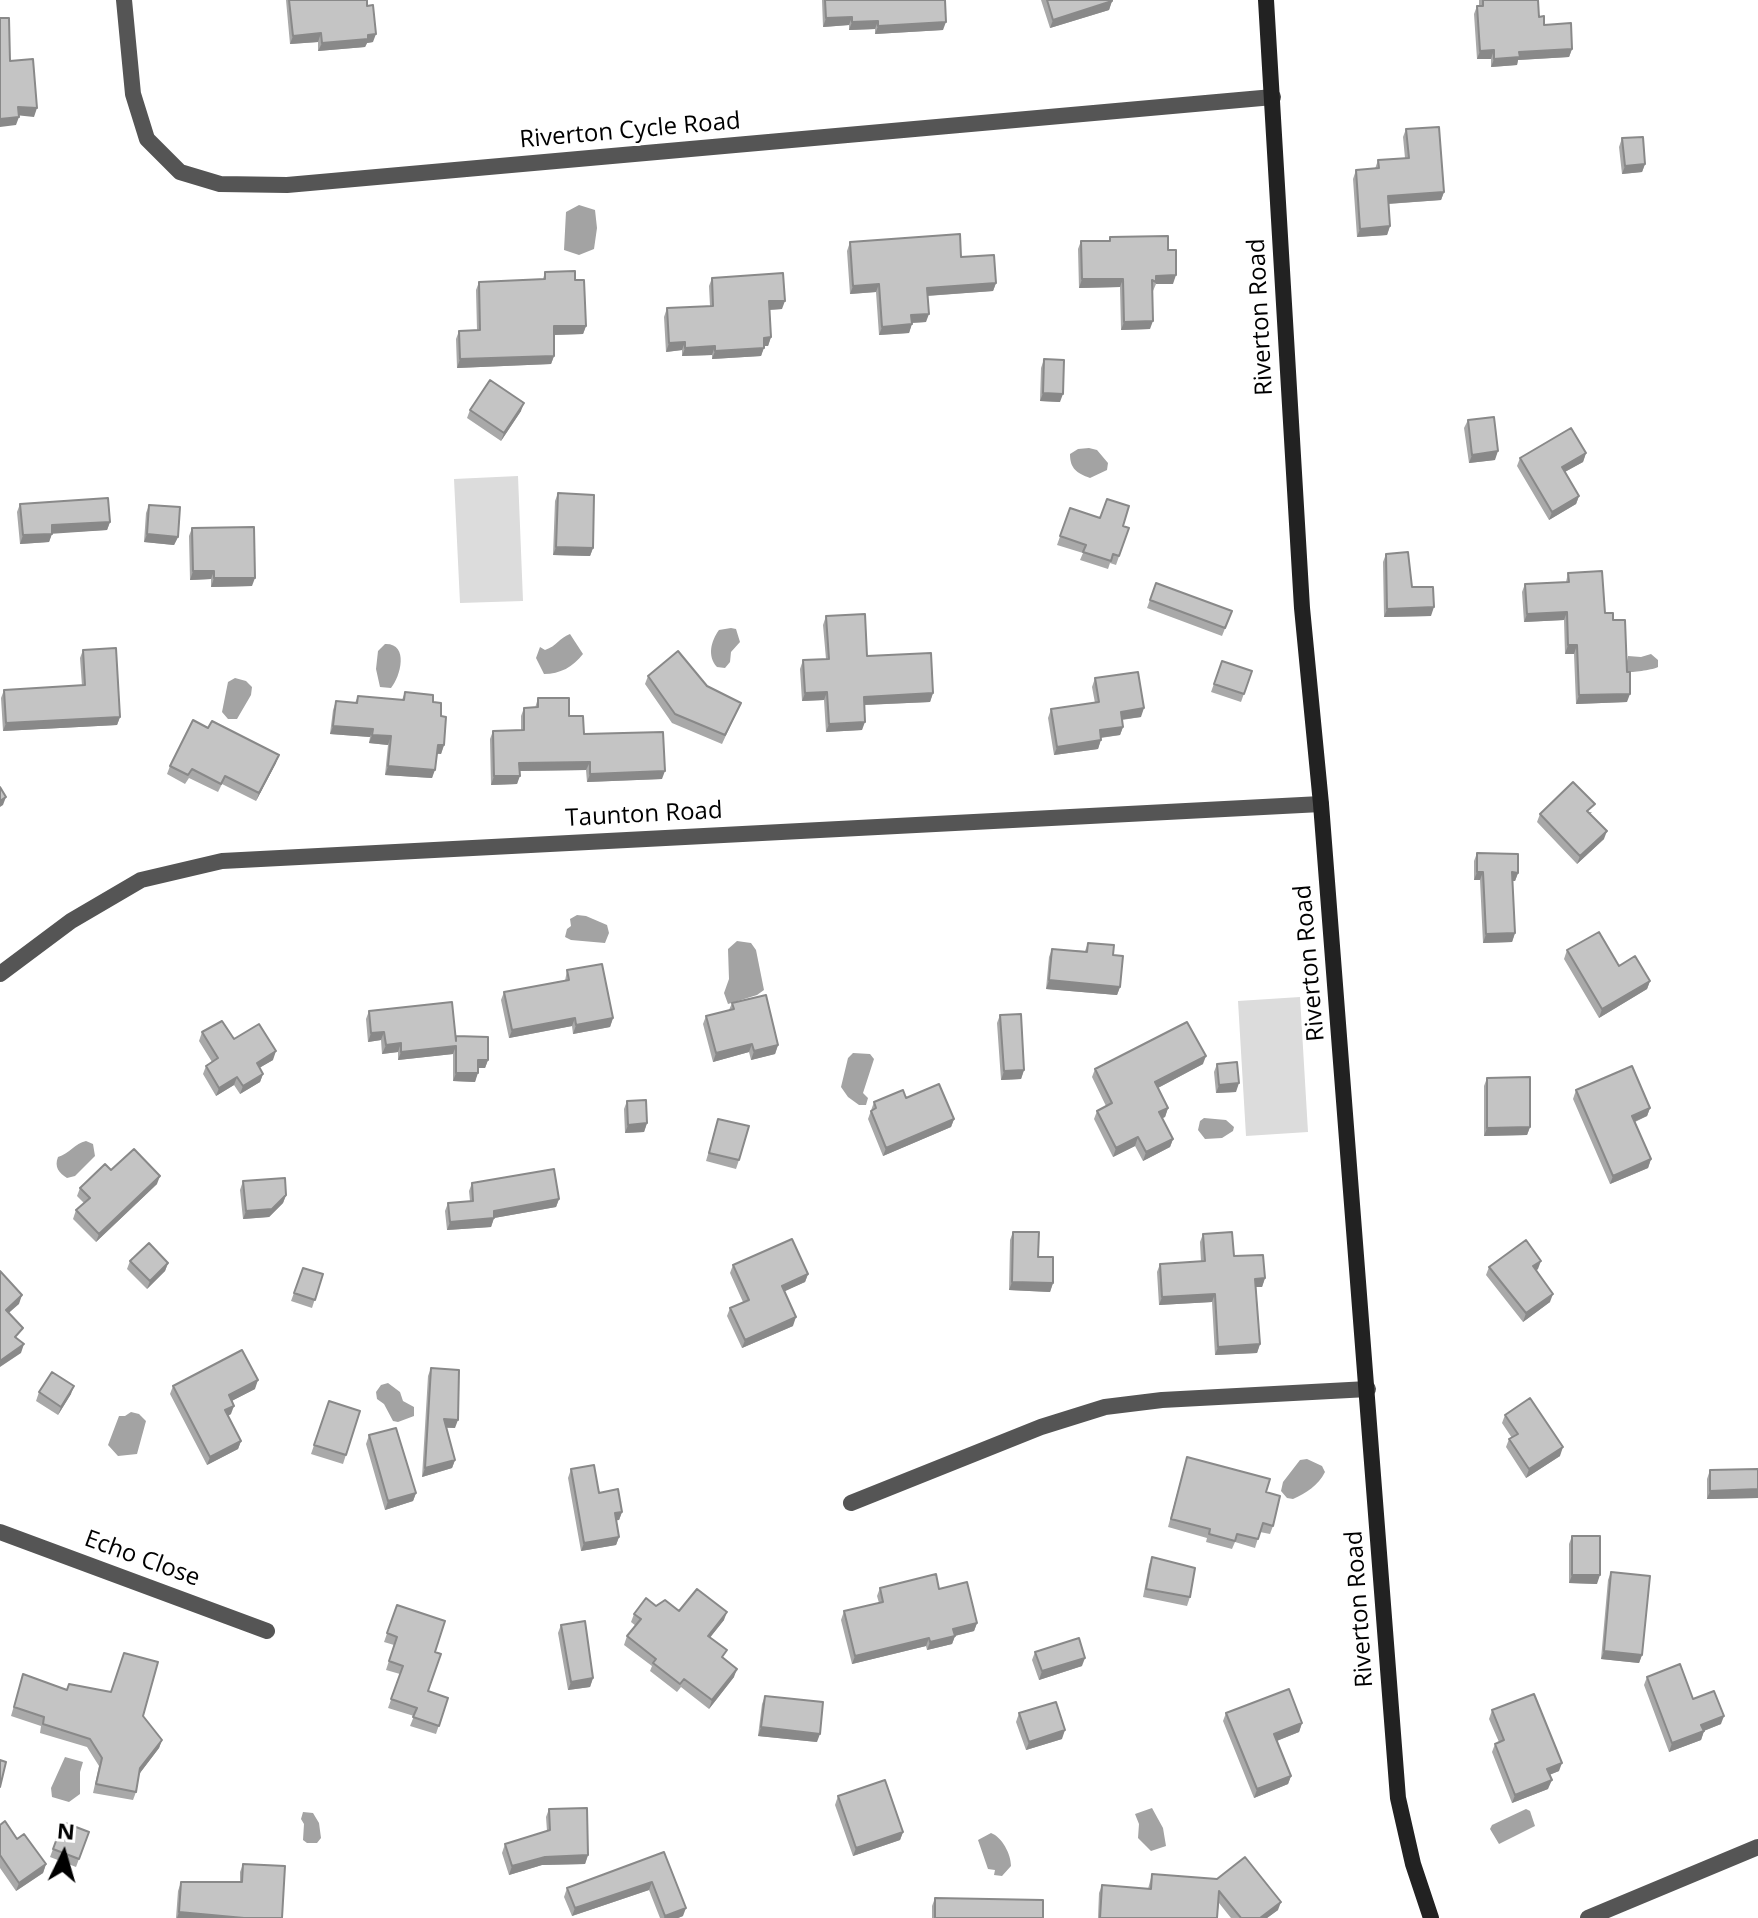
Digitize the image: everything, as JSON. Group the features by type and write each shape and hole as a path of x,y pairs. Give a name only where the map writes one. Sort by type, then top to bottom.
{"street":[{"name":"Riverton Cycle Road","path":"124,0 133,94 147,139 180,172 220,184 287,185 1273,97"},
{"name":"Riverton Road","path":"1266,0 1302,608 1321,804 1398,1798 1413,1864 1431,1918"},
{"name":"Taunton Road","path":"0,974 71,921 141,880 222,861 1321,804"},
{"path":"851,1503 1041,1427 1105,1407 1162,1400 1368,1389"},
{"name":"Echo Close","path":"0,1532 267,1631"},
{"path":"1588,1918 1758,1847"}],"shaded area":[{"path":"579,205 595,210 597,228 594,249 579,255 564,250 566,212"},
{"path":"1089,448 1097,450 1108,463 1107,470 1090,478 1075,470 1070,454"},
{"path":"518,476 523,601 460,603 454,479"},
{"path":"736,629 740,642 731,652 730,662 725,668 717,667 711,653 714,639 719,630"},
{"path":"570,634 583,654 566,669 544,674 536,658 540,647 545,650"},
{"path":"385,644 397,649 401,661 391,688 380,687 376,669 378,651"},
{"path":"1651,654 1658,660 1658,667 1625,672 1628,656"},
{"path":"235,678 246,681 252,687 251,695 237,719 228,719 222,712 228,682"},
{"path":"577,915 607,925 609,933 605,943 565,937 571,926 570,919"},
{"path":"737,941 751,943 756,950 764,990 728,1004 724,993 729,979 728,949"},
{"path":"1300,997 1308,1132 1246,1136 1238,1001"},
{"path":"853,1053 870,1054 874,1059 863,1093 868,1098 866,1105 859,1105 841,1087 848,1058"},
{"path":"1204,1118 1226,1120 1234,1127 1233,1131 1222,1138 1205,1139 1198,1130"},
{"path":"86,1141 93,1144 95,1156 75,1176 67,1178 58,1169 58,1157"},
{"path":"388,1383 400,1392 403,1401 414,1407 414,1416 393,1421 384,1404 377,1399 376,1392 381,1385"},
{"path":"131,1412 139,1414 146,1421 137,1454 118,1456 108,1445 119,1416"},
{"path":"1307,1459 1322,1466 1325,1472 1307,1492 1293,1499 1287,1498 1281,1491 1283,1482 1300,1460"},
{"path":"65,1757 83,1762 80,1794 69,1802 52,1797 51,1788"},
{"path":"1152,1808 1163,1828 1166,1846 1151,1851 1138,1838 1139,1824 1135,1814"},
{"path":"1526,1809 1530,1811 1535,1826 1499,1844 1490,1829 1492,1825"},
{"path":"303,1812 313,1813 319,1823 321,1838 317,1843 303,1840"},
{"path":"991,1833 1002,1842 1009,1856 1011,1866 1002,1876 994,1875 995,1870 988,1869 978,1840"}],"building":[{"path":"289,0 367,0 367,6 373,5 376,34 368,35 368,39 322,43 321,33 293,36"},
{"path":"825,0 945,0 946,22 878,26 878,21 852,22 852,17 826,18"},
{"path":"1047,0 1112,0 1112,1 1053,20"},
{"path":"1483,0 1538,0 1539,17 1544,16 1544,25 1571,23 1572,49 1519,52 1520,57 1494,59 1494,50 1480,51 1477,6 1483,6"},
{"path":"0,18 9,18 10,61 33,59 37,108 18,107 19,117 0,119"},
{"path":"1439,127 1444,192 1388,196 1390,226 1360,229 1356,170 1379,168 1378,160 1409,158 1406,129"},
{"path":"1643,137 1645,164 1625,166 1622,138"},
{"path":"960,234 961,257 994,255 996,283 927,288 929,314 911,315 912,324 882,327 879,284 853,286 850,242"},
{"path":"1168,236 1168,250 1176,250 1176,275 1156,276 1156,282 1152,280 1153,321 1124,322 1123,279 1082,279 1081,241"},
{"path":"575,271 575,280 584,280 586,326 554,326 554,356 460,359 459,331 480,330 479,282 545,279 545,272"},
{"path":"783,273 785,301 769,301 771,337 764,338 764,348 715,351 715,346 685,348 685,342 669,343 667,308 713,306 712,278"},
{"path":"1044,359 1064,360 1063,394 1043,393"},
{"path":"490,380 524,403 504,433 470,410"},
{"path":"1494,417 1498,451 1472,455 1468,420"},
{"path":"1571,428 1586,453 1562,467 1579,496 1552,512 1520,458"},
{"path":"558,493 594,495 593,548 556,547"},
{"path":"108,498 110,522 52,525 52,534 23,535 20,504"},
{"path":"1107,499 1129,506 1123,526 1129,528 1119,556 1113,554 1111,561 1083,552 1086,545 1060,536 1070,508 1100,518"},
{"path":"149,505 180,507 178,537 147,534"},
{"path":"254,527 255,578 214,578 214,571 193,571 192,528"},
{"path":"1408,552 1412,587 1433,587 1434,607 1387,609 1386,554"},
{"path":"1602,571 1605,613 1613,613 1613,620 1625,620 1630,694 1579,695 1577,645 1568,645 1567,612 1527,614 1525,584 1569,582 1568,573"},
{"path":"1156,583 1232,611 1225,628 1150,600"},
{"path":"865,614 867,656 931,653 933,693 864,697 865,722 829,724 827,692 805,693 803,660 829,659 826,616"},
{"path":"116,648 120,717 6,723 4,690 85,685 83,650"},
{"path":"678,651 707,686 741,703 725,735 675,714 648,676"},
{"path":"1222,661 1252,671 1244,694 1214,684"},
{"path":"1138,672 1144,708 1121,712 1123,727 1100,730 1101,740 1057,747 1051,709 1099,702 1095,678"},
{"path":"405,692 433,695 433,702 441,703 441,716 446,717 444,745 438,745 435,770 388,766 391,736 372,735 373,729 333,726 336,701 357,703 358,696 404,700"},
{"path":"538,698 569,698 569,716 583,716 584,734 663,732 665,771 590,774 590,762 519,763 520,776 494,776 493,731 524,730 524,708 538,707"},
{"path":"193,720 208,728 212,721 279,755 259,793 225,776 221,784 192,769 188,775 170,766"},
{"path":"1573,782 1595,804 1587,811 1607,831 1580,856 1540,814"},
{"path":"0,787 6,797 0,801"},
{"path":"1477,853 1518,854 1518,873 1512,872 1515,933 1486,934 1483,872 1477,872"},
{"path":"1599,932 1619,966 1635,956 1650,981 1602,1009 1567,950"},
{"path":"1088,943 1114,945 1113,955 1123,956 1120,987 1049,980 1052,949 1087,952"},
{"path":"602,964 613,1018 576,1025 575,1018 512,1030 504,992 569,980 567,970"},
{"path":"766,995 778,1045 754,1051 752,1044 716,1053 706,1016 734,1009 732,1003"},
{"path":"452,1002 456,1041 456,1036 488,1037 488,1060 478,1060 478,1073 456,1073 456,1046 401,1052 401,1043 386,1045 384,1032 371,1033 369,1011"},
{"path":"1021,1014 1024,1070 1004,1071 1000,1015"},
{"path":"222,1021 234,1039 259,1024 276,1051 257,1063 263,1074 243,1086 237,1077 219,1088 206,1066 218,1058 202,1032"},
{"path":"1187,1022 1206,1056 1155,1082 1168,1108 1159,1112 1173,1139 1146,1152 1138,1137 1116,1148 1097,1111 1112,1103 1095,1069"},
{"path":"1237,1062 1239,1083 1219,1085 1217,1064"},
{"path":"1632,1066 1650,1108 1632,1116 1651,1159 1613,1176 1576,1090"},
{"path":"1530,1077 1530,1127 1487,1128 1487,1078"},
{"path":"939,1084 954,1119 886,1148 871,1111 876,1108 874,1102 903,1090 906,1098"},
{"path":"646,1100 647,1123 628,1125 627,1101"},
{"path":"718,1119 749,1126 739,1160 709,1153"},
{"path":"134,1149 160,1176 99,1234 76,1210 90,1198 80,1188 105,1164 111,1170"},
{"path":"554,1169 559,1199 494,1211 494,1218 450,1222 448,1203 473,1201 472,1183"},
{"path":"285,1178 286,1195 272,1209 246,1211 243,1181"},
{"path":"1013,1232 1039,1232 1038,1257 1053,1257 1053,1283 1012,1282"},
{"path":"1232,1232 1234,1256 1263,1255 1265,1278 1255,1279 1260,1344 1218,1347 1215,1294 1162,1297 1160,1264 1205,1261 1203,1234"},
{"path":"792,1239 808,1274 782,1286 796,1317 745,1340 730,1308 749,1300 733,1265"},
{"path":"1526,1240 1541,1261 1533,1266 1553,1294 1526,1313 1489,1267"},
{"path":"149,1243 168,1263 150,1281 130,1261"},
{"path":"303,1268 323,1274 315,1300 294,1293"},
{"path":"0,1271 22,1295 6,1310 23,1328 15,1337 24,1344 0,1361"},
{"path":"242,1350 258,1380 229,1395 234,1406 225,1410 241,1441 210,1457 173,1386"},
{"path":"431,1368 459,1370 458,1420 444,1419 455,1460 425,1468"},
{"path":"52,1372 74,1386 61,1407 39,1392"},
{"path":"1530,1398 1563,1447 1529,1469 1509,1439 1518,1434 1505,1415"},
{"path":"329,1401 360,1411 346,1455 314,1445"},
{"path":"396,1428 416,1493 388,1501 369,1435"},
{"path":"1187,1457 1270,1479 1266,1492 1280,1496 1273,1526 1263,1523 1258,1539 1237,1534 1235,1541 1209,1534 1210,1529 1171,1519"},
{"path":"594,1465 599,1493 618,1489 622,1512 615,1513 619,1537 584,1543 571,1469"},
{"path":"1758,1469 1758,1489 1710,1491 1710,1470"},
{"path":"1572,1536 1600,1536 1600,1575 1572,1575"},
{"path":"1152,1557 1195,1568 1190,1597 1146,1589"},
{"path":"1611,1572 1650,1576 1642,1655 1604,1651"},
{"path":"936,1574 939,1589 967,1582 977,1623 953,1629 955,1636 930,1642 929,1638 855,1656 844,1611 883,1602 880,1588"},
{"path":"697,1589 727,1612 708,1636 727,1650 722,1657 737,1669 712,1700 684,1679 680,1684 653,1663 656,1659 627,1636 641,1619 634,1614 646,1598 656,1606 665,1600 679,1611"},
{"path":"397,1605 445,1621 435,1652 441,1654 428,1691 448,1698 439,1726 413,1717 417,1708 391,1699 403,1666 389,1661 397,1637 387,1633"},
{"path":"585,1621 593,1678 571,1682 561,1625"},
{"path":"1079,1638 1085,1658 1042,1671 1035,1652"},
{"path":"124,1653 158,1662 143,1716 162,1740 140,1768 136,1792 96,1784 102,1758 90,1739 43,1724 44,1717 14,1707 23,1674 67,1690 69,1684 111,1692"},
{"path":"1680,1664 1693,1699 1714,1691 1724,1716 1701,1725 1704,1731 1672,1743 1647,1677"},
{"path":"1289,1689 1302,1723 1274,1734 1291,1776 1257,1789 1226,1713"},
{"path":"1534,1694 1562,1763 1547,1769 1552,1780 1515,1795 1495,1744 1504,1740 1492,1710"},
{"path":"765,1696 823,1702 820,1734 761,1727"},
{"path":"1056,1702 1065,1730 1029,1742 1019,1713"},
{"path":"0,1760 6,1762 0,1787"},
{"path":"885,1780 903,1832 856,1848 838,1796"},
{"path":"587,1808 588,1855 545,1857 512,1866 505,1844 550,1830 549,1809"},
{"path":"5,1821 17,1839 24,1834 46,1864 19,1883 0,1855 0,1825"},
{"path":"63,1822 89,1832 79,1859 53,1849"},
{"path":"664,1852 686,1908 665,1916 652,1882 575,1908 567,1888"},
{"path":"1245,1857 1281,1902 1260,1918 1241,1918 1219,1891 1217,1918 1100,1918 1102,1885 1151,1889 1152,1874 1217,1879"},
{"path":"243,1864 285,1866 282,1918 179,1912 181,1882 242,1882"},
{"path":"935,1898 1043,1900 1043,1918 935,1918"}]}
